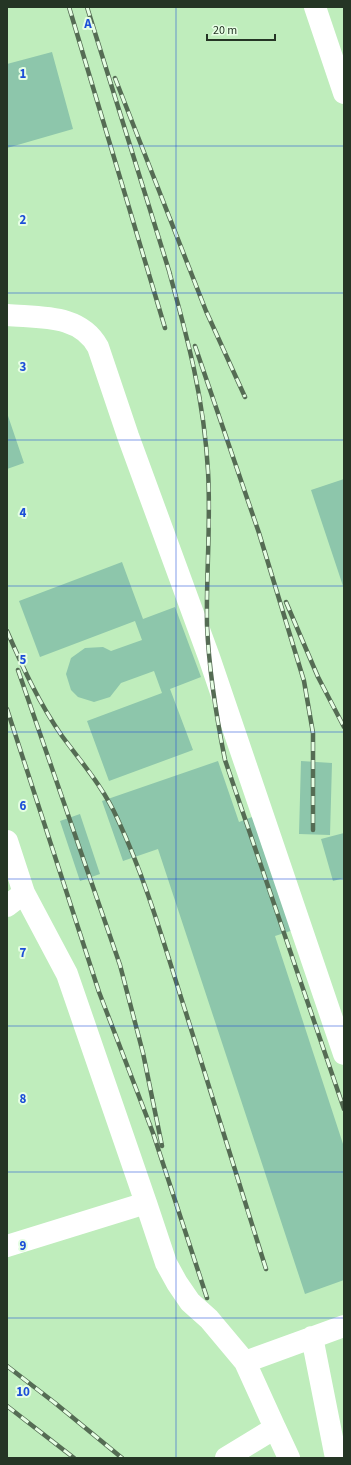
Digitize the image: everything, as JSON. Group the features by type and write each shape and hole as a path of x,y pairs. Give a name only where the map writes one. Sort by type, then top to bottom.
{"lane":[{"path":"315,7 344,93"},
{"path":"7,315 54,319 82,327 92,336 98,347 128,436 209,657 344,1054"},
{"path":"7,841 24,893 67,974 166,1263 190,1302 209,1319 245,1362 289,1458"},
{"path":"7,906 24,893"},
{"path":"7,1246 146,1203"},
{"path":"245,1362 344,1326"},
{"path":"312,1337 336,1458"},
{"path":"226,1458 275,1428"}],"shaded area":[{"path":"7,7 344,7 344,1458 7,1458"}],"building":[{"path":"52,52 73,129 7,148 7,64"},
{"path":"7,413 24,463 7,469"},
{"path":"344,479 344,589 311,490"},
{"path":"122,562 143,619 175,607 201,677 170,689 193,750 109,781 87,721 162,693 154,671 121,683 110,697 94,702 78,697 71,690 66,674 71,658 85,648 103,647 111,651 142,640 135,621 40,657 19,601"},
{"path":"218,761 239,822 268,811 306,926 275,936 344,1147 344,1280 305,1294 158,849 123,861 102,801"},
{"path":"301,761 332,763 330,835 299,834"},
{"path":"80,814 100,874 80,881 60,821"},
{"path":"344,833 344,878 333,881 321,839"}],"railway":[{"path":"69,7 165,328"},
{"path":"87,7 170,274"},
{"path":"115,78 206,311 245,397"},
{"path":"169,271 183,321 194,370 206,445 209,490 207,606 209,659 213,693 225,760 344,1109"},
{"path":"195,346 259,533 304,681 313,733 313,830"},
{"path":"286,602 318,677 344,727"},
{"path":"7,631 25,672 46,711 106,797 138,867 163,940 266,1269"},
{"path":"18,670 120,965 143,1053 162,1146"},
{"path":"7,709 99,992 153,1133 207,1298"},
{"path":"7,1366 122,1458"},
{"path":"7,1406 74,1458"}]}
